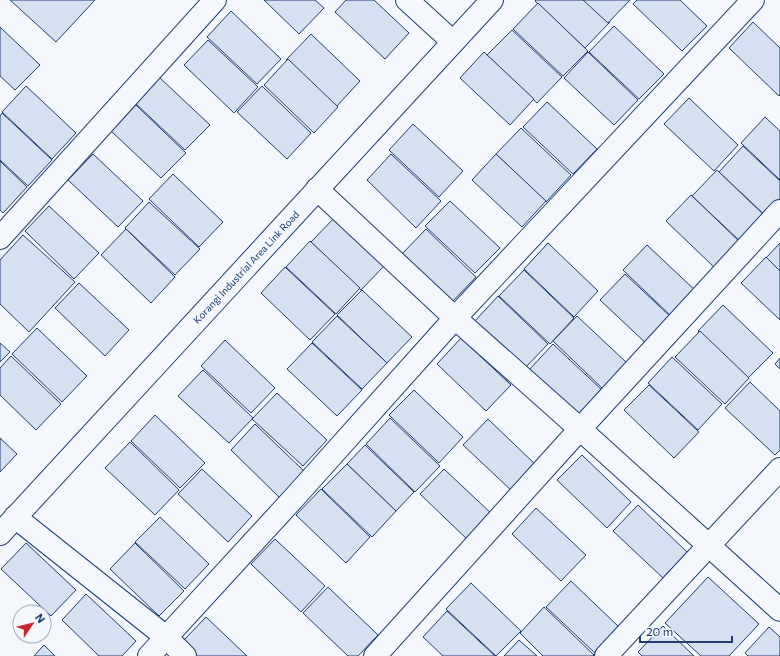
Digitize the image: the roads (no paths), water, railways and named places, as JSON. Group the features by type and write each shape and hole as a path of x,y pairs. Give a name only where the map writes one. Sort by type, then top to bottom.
{"street":[{"path":"0,238 215,0"},
{"path":"407,0 453,42"},
{"name":"Korangi Industrial Area Link Road","path":"4,527 492,0"},
{"path":"149,656 293,499 455,318 752,0"},
{"path":"317,189 455,318 780,610"},
{"path":"375,656 780,211"},
{"path":"606,656 780,469"},
{"path":"4,527 166,637 184,656"}]}
